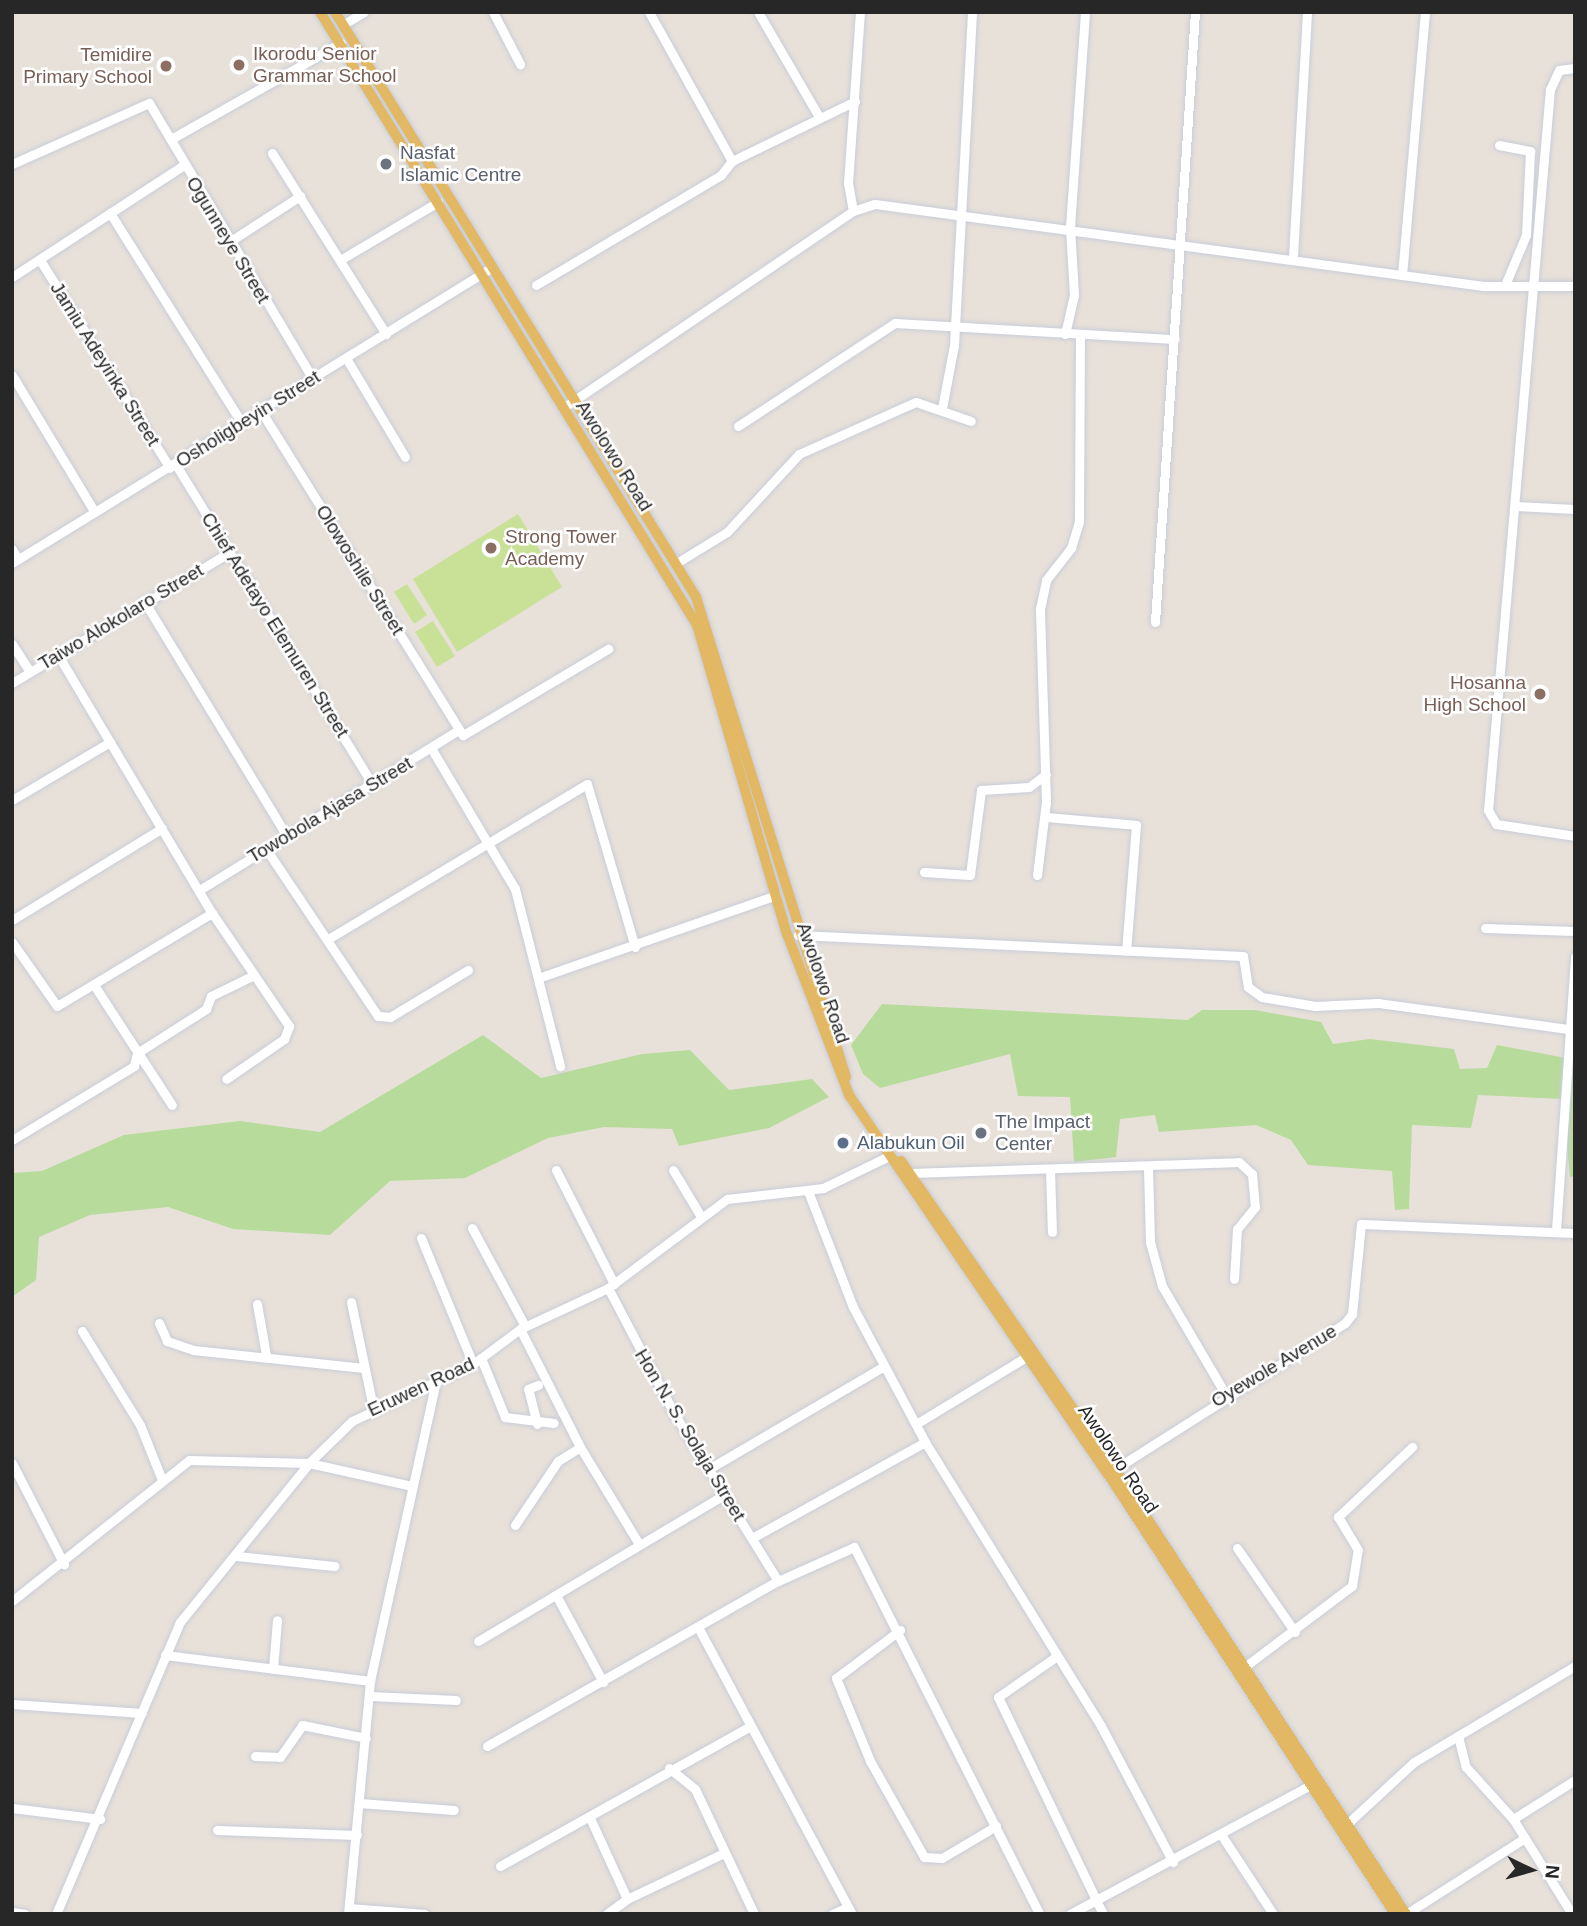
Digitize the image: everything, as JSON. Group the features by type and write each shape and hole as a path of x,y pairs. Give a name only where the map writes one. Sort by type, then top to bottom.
{"main road":[{"name":"Awolowo Road","path":"320,12 438,202 487,271"},
{"name":"Awolowo Road","path":"335,12 697,625 776,895 844,1081 889,1156 1028,1356 1313,1784 1347,1824 1406,1914"},
{"name":"Awolowo Road","path":"567,405 676,564 707,620 798,934 844,1081"},
{"name":"Awolowo Road","path":"851,1093 911,1173 1115,1469 1243,1668 1395,1914"}],"street":[{"path":"344,24 364,12"},
{"path":"493,12 520,64"},
{"path":"649,12 732,161"},
{"path":"758,12 818,117"},
{"path":"853,211 848,183 860,12"},
{"path":"942,408 954,325 958,217 972,12"},
{"path":"1065,334 1074,295 1070,227 1085,12"},
{"path":"1155,622 1182,243 1195,12"},
{"path":"1293,256 1307,12"},
{"path":"1402,275 1425,12"},
{"path":"171,139 341,43"},
{"path":"1575,68 1559,70 1550,89 1488,810 1496,824 1575,836"},
{"path":"536,285 721,175 732,161 855,101"},
{"name":"Ogunneye Street","path":"12,164 146,102 171,139 182,166 312,378"},
{"path":"1499,145 1531,151 1526,235 1506,285"},
{"path":"272,153 386,334"},
{"path":"12,277 182,166"},
{"path":"229,242 300,196"},
{"path":"340,260 438,202"},
{"path":"567,405 853,211 875,204 958,217 1070,227 1293,256 1402,275 1506,285 1575,286"},
{"path":"110,213 241,422"},
{"name":"Jamiu Adeyinka Street","path":"40,260 173,466"},
{"name":"Osholigbeyin Street","path":"15,561 487,271"},
{"path":"738,426 883,328 954,325 1175,339"},
{"path":"1037,875 1045,817 1046,774 1040,609 1046,580 1071,548 1079,522 1080,335"},
{"path":"346,358 405,457"},
{"path":"12,375 94,511"},
{"path":"676,564 727,532 799,454 916,402 942,408 971,421"},
{"name":"Olowoshile Street","path":"261,411 458,730"},
{"name":"Chief Adetayo Elemuren Street","path":"173,466 230,552 373,785"},
{"path":"1515,506 1575,509"},
{"path":"12,549 15,561"},
{"name":"Taiwo Alokolaro Street","path":"12,683 144,601 230,552"},
{"path":"144,601 287,836"},
{"path":"12,644 30,672"},
{"path":"458,730 469,736 608,649"},
{"path":"58,655 201,888 212,913 252,976 289,1026 288,1034 226,1079"},
{"name":"Towobola Ajasa Street","path":"201,888 373,785 458,730"},
{"path":"12,800 110,742"},
{"path":"431,748 490,837 516,890 560,1066"},
{"path":"924,872 970,874 981,790 1029,787 1046,774"},
{"path":"328,939 490,837 587,784 635,947"},
{"path":"1045,817 1136,825 1126,951"},
{"path":"12,920 162,828"},
{"path":"266,849 383,1018 468,970"},
{"path":"538,978 635,947 776,895"},
{"path":"12,942 54,1006 94,985 212,913"},
{"path":"1485,928 1575,931"},
{"path":"798,934 1243,956 1248,987 1275,999 1315,1006 1378,1003 1569,1029"},
{"path":"1556,1230 1575,957"},
{"path":"12,1140 134,1066 137,1053 206,1009 211,996 252,976"},
{"path":"94,985 172,1105"},
{"name":"Eruwen Road","path":"55,1914 100,1819 180,1622 309,1463 373,1407 477,1362 522,1328 611,1286 700,1215 752,1192 808,1191 889,1156"},
{"path":"911,1173 1246,1166 1255,1207 1237,1229 1234,1279"},
{"path":"1148,1169 1150,1242 1163,1286 1226,1395"},
{"name":"Hon N. S. Solaja Street","path":"556,1170 675,1415 712,1467 778,1581"},
{"path":"673,1170 700,1215"},
{"path":"1050,1170 1052,1232"},
{"path":"808,1191 831,1256 884,1366 925,1442 1132,1778 1172,1862"},
{"name":"Oyewole Avenue","path":"1115,1469 1226,1395 1345,1323 1352,1314 1361,1224 1556,1230 1575,1233"},
{"path":"472,1228 580,1447 639,1544"},
{"path":"421,1238 505,1417 537,1424 554,1423"},
{"path":"351,1302 373,1407"},
{"path":"257,1304 265,1355"},
{"path":"159,1323 162,1335 176,1345 364,1368"},
{"path":"82,1331 129,1405 162,1480"},
{"path":"916,1424 1028,1356"},
{"path":"712,1467 884,1366"},
{"path":"425,1914 348,1911 370,1681 436,1381"},
{"path":"537,1424 528,1390 538,1385"},
{"path":"752,1538 925,1442"},
{"path":"514,1525 558,1461 580,1447"},
{"path":"1243,1668 1295,1632 1355,1578 1358,1550 1340,1525 1342,1511 1412,1447"},
{"path":"12,1601 64,1564 162,1480 197,1457 309,1463 412,1486"},
{"path":"12,1463 64,1564"},
{"path":"478,1641 726,1494"},
{"path":"487,1746 699,1629 778,1581 854,1547 900,1630 1039,1914"},
{"path":"1237,1548 1283,1607 1295,1632"},
{"path":"236,1556 334,1566"},
{"path":"556,1595 603,1682"},
{"path":"273,1669 277,1620"},
{"path":"699,1629 749,1727 850,1910 832,1914"},
{"path":"900,1630 836,1678 870,1761 925,1857 942,1858 996,1826"},
{"path":"165,1655 370,1681"},
{"path":"1056,1656 998,1697 1103,1914"},
{"path":"1347,1824 1414,1762 1575,1666"},
{"path":"370,1696 456,1700"},
{"path":"12,1704 142,1713"},
{"path":"255,1756 280,1757 302,1725 366,1738"},
{"path":"500,1866 590,1818 669,1768 749,1727"},
{"path":"1458,1736 1466,1767 1513,1819 1572,1914"},
{"path":"688,1758 690,1782 754,1914"},
{"path":"669,1768 690,1782"},
{"path":"1513,1819 1575,1780"},
{"path":"1070,1914 1222,1836 1313,1784"},
{"path":"359,1803 454,1810"},
{"path":"12,1808 100,1819"},
{"path":"590,1818 627,1899"},
{"path":"217,1830 357,1835"},
{"path":"1222,1836 1273,1914"},
{"path":"1406,1914 1525,1838"},
{"path":"606,1914 627,1899 724,1853"},
{"path":"12,1912 25,1914"}],"green space":[{"path":"518,514 562,587 457,652 413,579"},
{"path":"407,584 427,615 414,624 394,592"},
{"path":"433,621 455,656 437,667 415,632"},
{"path":"882,1004 1188,1020 1202,1010 1255,1010 1321,1022 1333,1044 1370,1039 1454,1049 1460,1069 1487,1068 1497,1045 1571,1059 1575,1038 1575,1176 1570,1177 1563,1099 1478,1095 1471,1128 1412,1125 1409,1209 1395,1210 1392,1171 1308,1165 1291,1140 1256,1125 1159,1132 1155,1115 1120,1119 1116,1157 1074,1162 1070,1097 1018,1096 1010,1054 880,1088 863,1074 851,1045"},
{"path":"483,1035 541,1078 642,1054 690,1050 729,1090 812,1079 829,1097 769,1128 679,1146 672,1129 604,1127 548,1138 465,1178 390,1181 330,1235 233,1229 168,1207 90,1215 39,1237 36,1280 12,1297 12,1173 42,1171 124,1135 240,1121 320,1132"}],"place":[{"name":"Ikorodu Senior Grammar School","path":"239,65"},
{"name":"Temidire Primary School","path":"166,66"},
{"name":"Nasfat Islamic Centre","path":"386,164"},
{"name":"Strong Tower Academy","path":"491,548"},
{"name":"Hosanna High School","path":"1540,694"},
{"name":"The Impact Center","path":"981,1133"},
{"name":"Alabukun Oil","path":"843,1143"}]}
